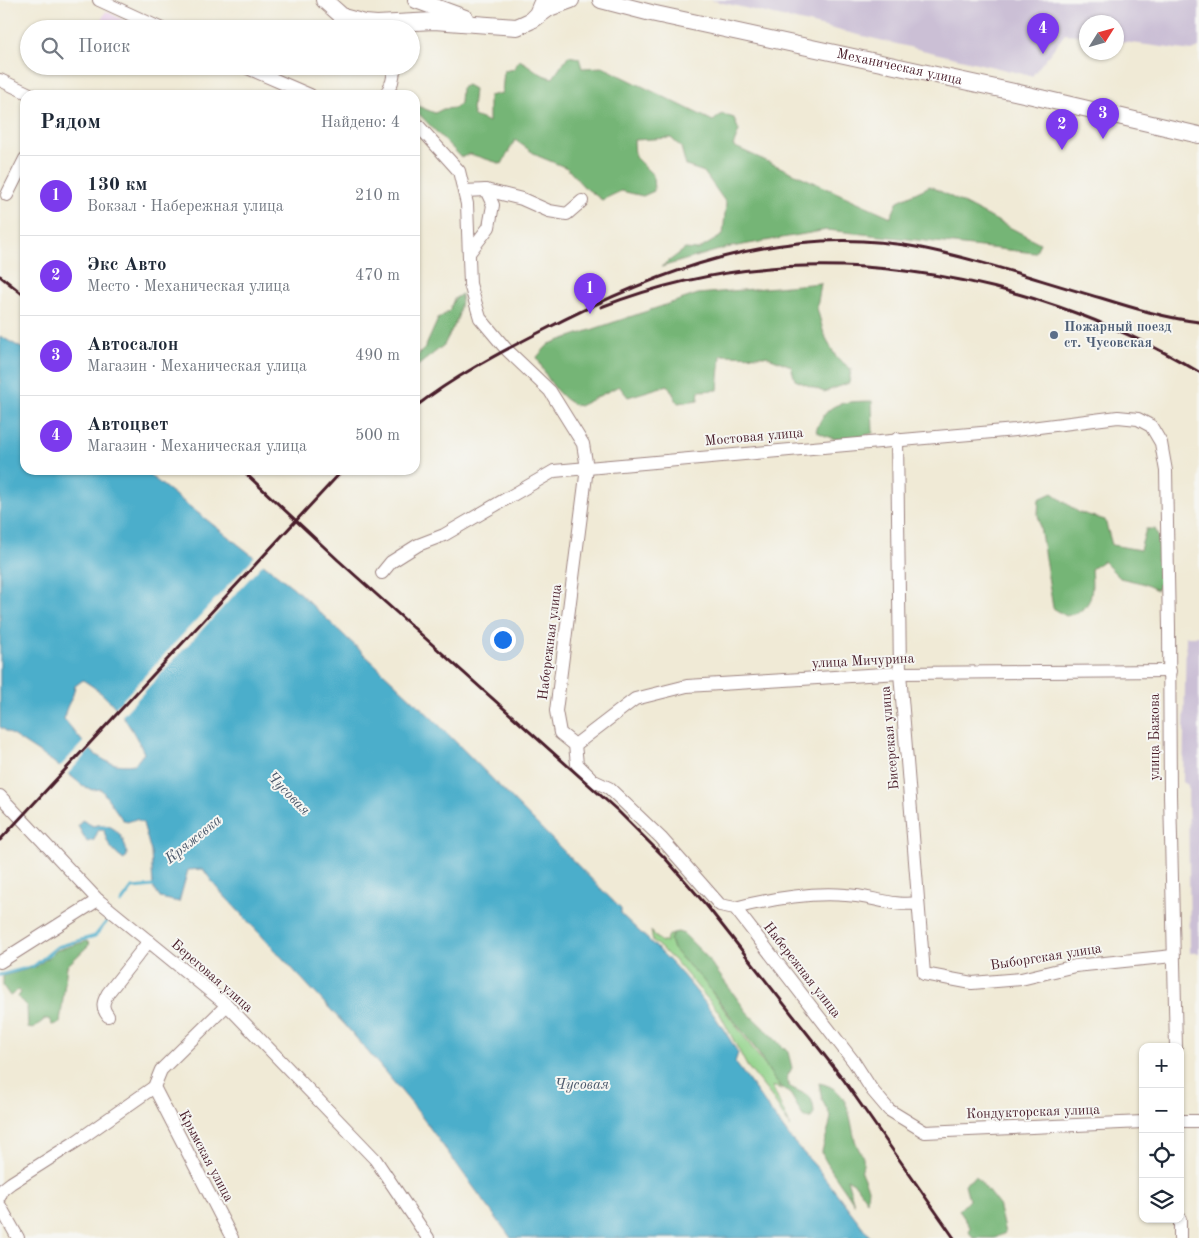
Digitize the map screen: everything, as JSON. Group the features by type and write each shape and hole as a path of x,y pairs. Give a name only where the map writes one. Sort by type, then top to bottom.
{"main road":[{"path":"324,0 336,13 351,20"},
{"path":"416,0 464,18 497,26"},
{"path":"530,21 537,14 543,0"},
{"path":"420,23 434,21 517,27 549,8 571,0"},
{"name":"Механическая улица","path":"601,0 651,13 1028,95 1199,135"}],"street":[{"path":"99,0 142,20"},
{"path":"264,75 299,90"},
{"path":"388,90 393,75"},
{"path":"0,80 21,90"},
{"path":"392,82 395,90"},
{"name":"Набережная улица","path":"420,128 459,171 467,204 470,284 480,318 506,349 550,391 583,444 587,468 556,711 560,733 575,745 577,764 594,781 609,788 661,838 720,905 736,908 854,1062 872,1090 889,1110 925,1132"},
{"path":"8,196 20,169"},
{"path":"464,191 486,190 522,199 549,211 568,214 582,201"},
{"path":"469,253 489,226 493,204 486,190"},
{"name":"Мостовая улица","path":"382,573 391,562 418,545 444,535 554,471 1015,430 1118,417 1138,419 1153,429"},
{"name":"улица Бажова","path":"1153,429 1163,447 1166,471 1176,1043"},
{"name":"Бисерская улица","path":"897,439 900,673 924,974"},
{"name":"улица Мичурина","path":"575,745 635,699 687,686 900,673 1170,671"},
{"name":"Береговая улица","path":"0,796 98,900 227,1005 375,1160 428,1238"},
{"path":"736,908 785,897 835,894 860,896 901,905 918,903"},
{"path":"0,962 98,900"},
{"path":"108,1016 103,1010 103,1001 149,941"},
{"name":"Выборгская улица","path":"924,974 972,983 1022,979 1075,966 1173,956"},
{"path":"0,1196 2,1190 11,1182 85,1136 154,1087 161,1070 227,1005"},
{"name":"Крымская улица","path":"154,1087 232,1238"},
{"path":"1184,1121 1199,1121"},
{"name":"Кондукторская улица","path":"925,1132 1139,1122"},
{"path":"0,1206 18,1238"},
{"path":"1180,1223 1180,1238"}],"shaded area":[{"path":"711,0 1199,0 1199,48 1192,51 1124,42 1124,15 1079,15 1079,35 1065,34 1032,76"},
{"path":"106,11 123,20 102,20"},
{"path":"1186,636 1199,636 1199,953 1190,953 1188,785 1183,782"}],"green space":[{"path":"568,56 579,58 582,68 603,67 713,121 722,114 734,118 739,131 733,146 891,217 898,201 930,186 1040,243 1035,253 827,230 726,248 661,267 685,249 698,250 723,235 726,203 704,172 686,166 681,147 671,138 634,140 635,157 653,175 654,191 643,196 621,191 602,200 583,186 567,168 538,156 515,140 502,164 470,154 461,157 420,115 420,107 435,113 443,109 455,108 460,103 461,88 467,85 474,89 472,110 474,116 489,122 489,96 502,93 504,71 514,69 519,60 544,75 553,78"},
{"path":"821,283 817,308 824,334 836,357 851,369 849,383 824,392 795,380 791,366 766,356 721,355 718,390 699,391 698,400 678,403 668,385 628,397 619,386 579,406 565,399 559,393 544,372 537,357 549,344 698,294"},
{"path":"462,294 458,318 444,345 420,364 420,353 425,348 438,319 449,311 454,299"},
{"path":"872,401 873,433 844,440 831,438 816,431 825,413 831,408 845,403"},
{"path":"1052,493 1078,512 1105,520 1112,545 1140,550 1146,529 1155,529 1160,543 1162,560 1162,576 1157,590 1142,583 1120,578 1103,561 1091,569 1092,586 1090,599 1082,610 1066,616 1053,608 1038,514 1039,499"},
{"path":"651,931 661,942 666,942 667,937 673,933 670,940 673,949 703,980 782,1089 772,1086 791,1128 771,1096 747,1066 719,1012 677,963 653,941"},
{"path":"673,933 684,934 705,955 747,1012 788,1052 792,1068 786,1079 789,1086 810,1097 814,1114 811,1118 804,1118 791,1095 775,1081 757,1051 703,980 673,949 670,940"},
{"path":"87,941 90,944 67,966 60,1023 52,1025 49,1019 45,1019 33,1029 28,1028 27,1007 18,997 21,992 18,990 10,996 3,986 3,976 36,967 57,950"},
{"path":"819,1083 837,1091 846,1105 855,1140 863,1158 861,1172 868,1188 867,1201 855,1184 847,1179 854,1204 823,1155 822,1151 831,1117 822,1100"},
{"path":"976,1176 998,1204 1005,1233 995,1238 973,1238 969,1232 970,1227 959,1210 969,1200 965,1184"}],"water":[{"name":"Чусовая","path":"0,336 20,347 20,475 149,475 294,588 436,722 621,909 621,914 690,983 738,1053 735,1062 791,1139 818,1169 871,1238 511,1238 413,1105 346,1026 216,887 203,869 188,870 179,902 160,898 153,887 151,852 143,823 136,819 127,822 122,819 101,789 92,790 82,785 52,761 0,727","holes":["83,680 102,694 119,711 139,742 144,753 135,764 122,765 102,759 86,745 64,719 75,686"]},
{"path":"82,820 93,826 107,825 117,832 124,842 126,849 127,856 124,860 111,847 106,839 104,830 99,829 94,840 87,842 78,826"}],"pier":[{"path":"256,555 265,562 120,718 114,709"},
{"path":"85,740 91,749 66,776 58,769"}],"waterway":[{"name":"Кряжевка","path":"121,903 132,888 154,886"},
{"name":"Кряжевка","path":"0,975 34,966 57,947 95,936 108,920"}],"railway":[{"path":"420,404 492,357 629,289 722,257 769,247 817,241 866,241 940,252 1150,312 1199,322"},
{"path":"601,307 676,283 752,270 830,266 907,271 984,285 1058,307 1131,336 1199,372"},
{"path":"0,276 20,292"},
{"path":"247,475 338,560 617,810 664,857 707,906 843,1079 954,1238"},
{"path":"0,840 338,475"}],"place":[{"name":"Автоцвет","path":"1043,54"},
{"name":"Автосалон","path":"1103,139"},
{"name":"Экс Авто","path":"1062,150"},
{"name":"130 км","path":"590,314"},
{"name":"Пожарный поезд ст. Чусовская","path":"1054,335"}]}
